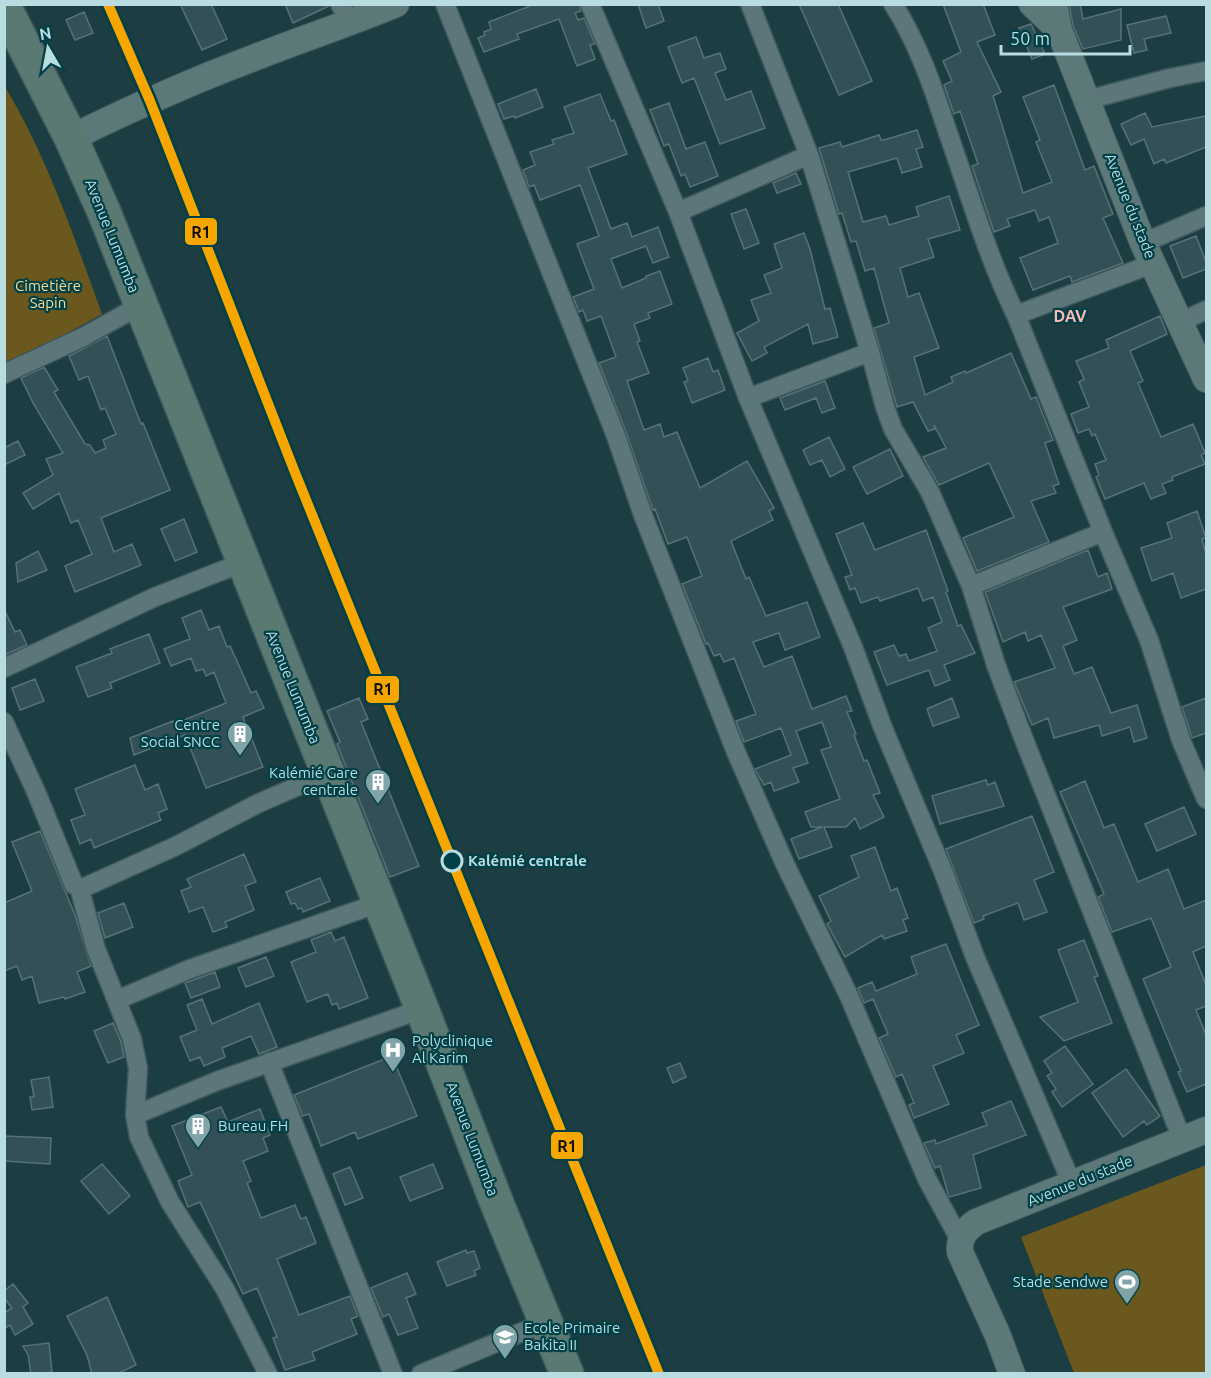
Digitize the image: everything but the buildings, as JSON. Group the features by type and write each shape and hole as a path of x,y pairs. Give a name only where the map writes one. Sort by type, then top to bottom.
{"highway":[{"name":"Avenue Lumumba","path":"4,6 71,138 104,212 567,1374"}],"street":[{"path":"71,138 150,101 251,59 345,14 396,4"},
{"path":"445,4 608,415 643,514 736,752 784,862 849,996 927,1179 960,1240 960,1252 998,1336 1012,1374"},
{"path":"590,4 678,212 748,398 853,647 883,728 943,870 975,957 1072,1184"},
{"path":"750,4 809,155 893,429 930,492 971,586 996,665 1023,737 1182,1139"},
{"path":"893,4 907,27 930,80 999,280 1016,315 1149,640 1181,740 1206,799"},
{"path":"1032,4 1059,30"},
{"path":"1053,4 1059,30"},
{"name":"Avenue du stade","path":"1059,30 1147,253 1206,379"},
{"path":"1088,100 1206,71"},
{"path":"678,212 809,155"},
{"path":"1016,315 1147,253 1206,216"},
{"path":"4,374 85,336 141,305"},
{"path":"1181,322 1206,310"},
{"path":"748,398 870,352"},
{"path":"971,586 1103,532"},
{"path":"4,668 155,597 244,562"},
{"path":"4,722 37,794 74,885 79,887 85,887 176,846 257,804 327,773"},
{"path":"79,887 96,949 132,1040 138,1068 135,1115 139,1137 170,1202 225,1289 268,1374"},
{"path":"117,1000 190,969 379,903"},
{"path":"135,1115 217,1081 422,1009"},
{"path":"269,1062 393,1374"},
{"name":"Avenue du stade","path":"960,1240 975,1222 1206,1130"},
{"path":"421,1374 546,1322"}],"green space":[{"name":"Cimetière Sapin","path":"4,85 47,168 102,314 5,367"},
{"name":"Stade Sendwe","path":"1206,1165 1206,1373 1074,1373 1021,1237"}],"transit line":[{"name":"R1","path":"108,4 150,101 294,470 659,1374"}],"place":[{"name":"Centre Social SNCC","path":"240,757"},
{"name":"Kalémié Gare centrale","path":"378,805"},
{"name":"Kalémié centrale","path":"452,861"},
{"name":"Polyclinique Al Karim","path":"393,1073"},
{"name":"Bureau FH","path":"198,1149"},
{"name":"Stade Sendwe","path":"1127,1305"},
{"name":"Ecole Primaire Bakita II","path":"505,1360"}],"district":[{"name":"DAV","path":"1070,316"}]}
